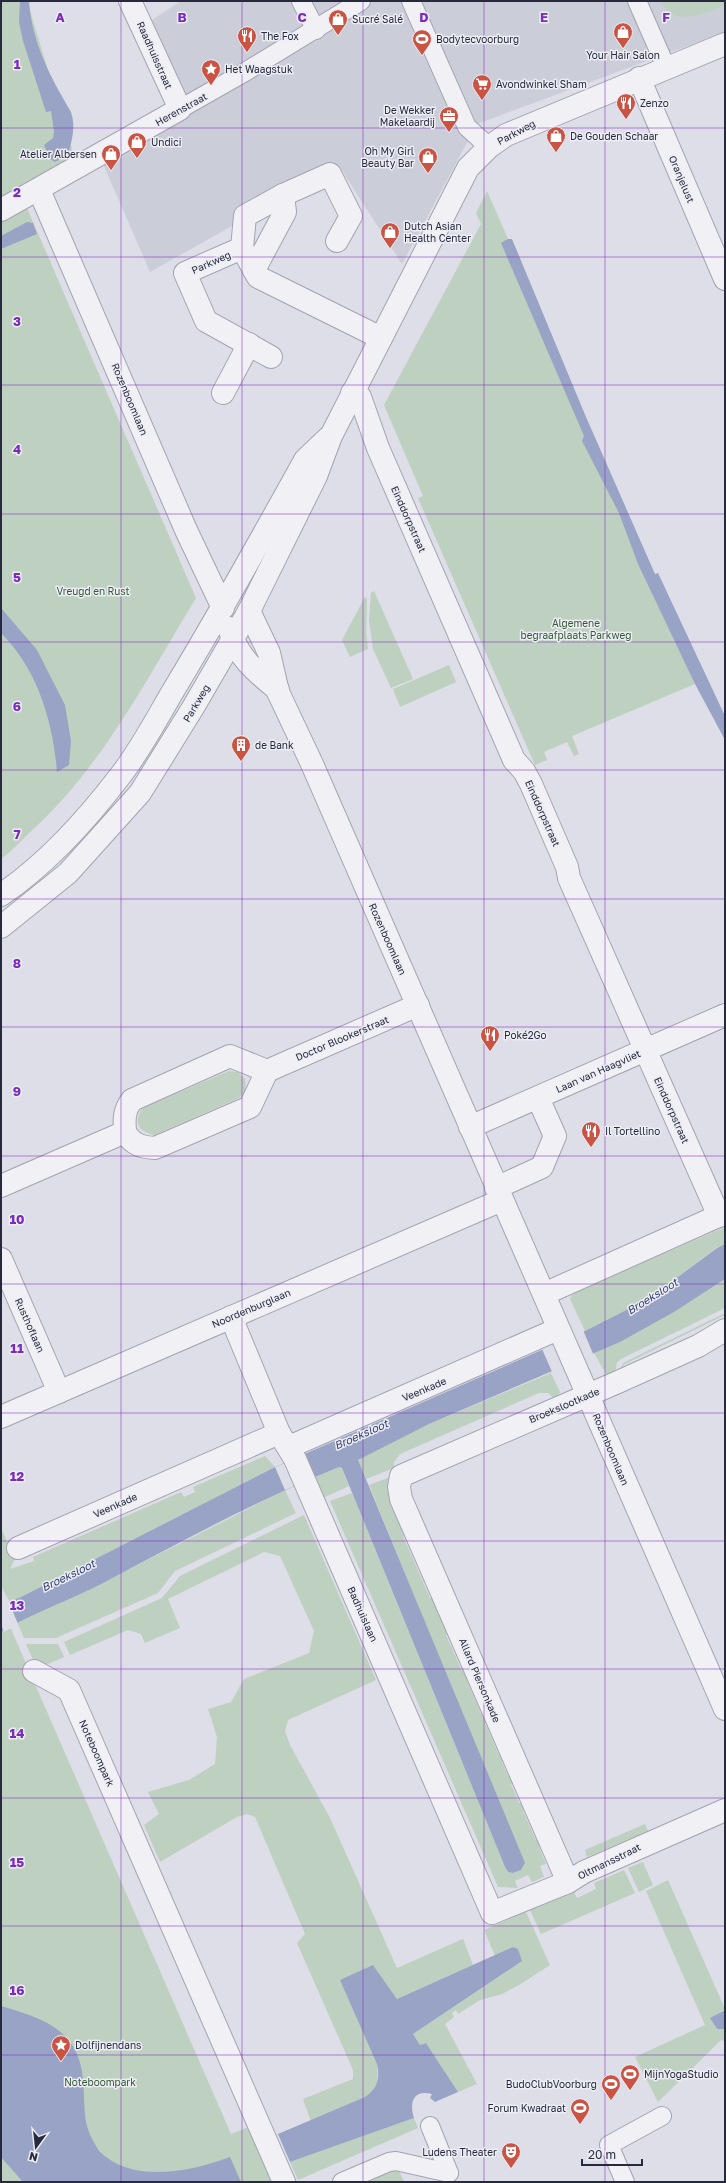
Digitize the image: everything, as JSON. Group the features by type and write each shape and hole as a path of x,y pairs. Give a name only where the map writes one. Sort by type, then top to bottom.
{"street":[{"name":"Raadhuisstraat","path":"130,1 180,109"},
{"path":"301,1 316,30"},
{"name":"Herenstraat","path":"1,210 40,190 194,102 316,30 361,1"},
{"path":"411,1 467,127 489,147"},
{"path":"636,1 666,67"},
{"name":"Parkweg","path":"1,927 68,873 140,793 249,611 316,476 331,436 352,393 468,168 489,147 506,135 639,78 725,44"},
{"name":"Oranjelust","path":"639,78 725,279"},
{"name":"Parkweg","path":"337,241 350,216 337,171 283,196 245,216 242,248 258,277 306,298 381,338"},
{"name":"Rozenboomlaan","path":"40,190 186,530 223,608 233,640 247,664 278,690"},
{"path":"254,270 285,212 283,196"},
{"name":"Parkweg","path":"242,248 185,273 206,321 272,357"},
{"path":"223,393 248,344"},
{"name":"Einddorpstraat","path":"352,393 360,397 378,448 514,760 524,771 531,784 567,867 570,878 722,1215"},
{"name":"Parkweg","path":"1,895 14,886 91,812 121,775 223,608 305,460 331,436"},
{"path":"223,608 249,611"},
{"name":"Rozenboomlaan","path":"249,611 269,652 278,690 418,1005 499,1194 544,1294 559,1332 725,1709"},
{"name":"Doctor Blookerstraat","path":"267,1071 418,1005"},
{"name":"Laan van Haagvliet","path":"470,1127 725,1015"},
{"path":"230,1056 267,1071 250,1107 155,1148 139,1146 130,1140 125,1132 124,1119 127,1107 132,1100 230,1056"},
{"path":"499,1194 542,1167 555,1136 538,1098"},
{"path":"1,1186 125,1132"},
{"name":"Noordenburglaan","path":"1,1417 231,1317 499,1194"},
{"path":"544,1294 722,1215"},
{"name":"Rusthoflaan","path":"1,1259 59,1392"},
{"name":"Badhuislaan","path":"231,1317 305,1481 492,1913"},
{"name":"Broekslootkade","path":"401,1476 583,1385 698,1346 725,1330"},
{"name":"Veenkade","path":"18,1548 288,1446 559,1332"},
{"name":"Allard Piersonkade","path":"401,1476 399,1487 401,1499 568,1882"},
{"name":"Noteboompark","path":"34,1671 69,1690 284,2182"},
{"name":"Oltmansstraat","path":"492,1913 568,1882 584,1872 725,1810"},
{"path":"625,2182 609,2145 662,2116"},
{"path":"342,2182 389,2162 396,2161 449,2173 430,2126"}],"shaded area":[{"path":"181,1 725,1 725,32 477,124 402,264 339,166 150,272 97,150 183,101 149,22"}],"green space":[{"name":"Vreugd en Rust","path":"1,1 27,1 76,162 20,192 196,598 140,692 100,752 54,809 1,859"},
{"path":"660,1 725,1 725,5 699,15 681,17 666,9"},
{"name":"Algemene begraafplaats Parkweg","path":"487,191 508,239 505,243 695,684 572,736 579,754 574,756 567,742 544,752 547,760 535,765 418,498 423,496 384,405 481,224 476,213"},
{"path":"374,591 413,679 391,688 373,649 369,620 371,593"},
{"path":"365,597 367,599 366,633 368,649 350,657 342,640"},
{"path":"449,665 456,682 400,707 393,689"},
{"path":"229,1071 238,1072 245,1079 246,1090 239,1098 155,1135 145,1132 139,1126 138,1119 142,1108"},
{"path":"725,1227 725,1244 716,1248 648,1299 585,1331 570,1299 573,1293"},
{"path":"725,1279 725,1308 621,1359 617,1363 615,1373 606,1374 594,1353 645,1328"},
{"path":"725,1313 725,1315 623,1365 626,1372 619,1372 623,1363"},
{"path":"551,1373 560,1392 558,1396 554,1398 548,1393 539,1393 400,1454 394,1462 394,1468 366,1479 358,1462 360,1457 429,1424"},
{"path":"265,1456 275,1467 19,1598 10,1602 1,1586 1,1528 15,1559 10,1569 34,1561 33,1557 181,1492 184,1497 195,1492 193,1487"},
{"path":"339,1467 342,1468 349,1486 323,1498 315,1477"},
{"path":"393,1476 411,1533 403,1536 430,1598 438,1595 454,1632 446,1635 462,1671 469,1668 474,1678 467,1681 481,1714 488,1711 492,1719 485,1723 499,1755 506,1752 509,1758 502,1762 508,1776 515,1774 518,1780 511,1784 519,1803 527,1800 530,1808 523,1811 536,1840 543,1837 545,1843 539,1847 546,1864 540,1866 544,1877 532,1882 528,1875 515,1881 518,1888 498,1887 330,1501 352,1493 505,1867 508,1872 517,1872 524,1866 369,1485"},
{"path":"285,1490 296,1513 175,1571 158,1593 56,1638 24,1638 17,1622 104,1582"},
{"path":"304,1515 376,1680 288,1720 285,1731 290,1745 330,1818 397,1968 463,1939 473,1965 397,1999 373,1965 378,2084 372,2093 365,2097 311,2122 303,2099 353,2079 353,2070 297,1943 305,1934 255,1817 247,1814 237,1817 160,1862 144,1825 159,1814 148,1792 189,1780 215,1764 217,1737 208,1709 231,1702 244,1679 309,1653 314,1631 280,1556 264,1552 168,1599 180,1628 145,1643 141,1634 128,1630 70,1655 64,1642 162,1598 180,1576"},
{"name":"Noteboompark","path":"4,1613 231,2134 251,2126 276,2182 1,2182 1,1614"},
{"path":"26,1644 58,1644 64,1657 37,1669"},
{"path":"645,1824 648,1831 587,1857 585,1850"},
{"path":"643,1862 653,1885 639,1892 628,1868"},
{"path":"624,1870 635,1893 541,1934 530,1910 574,1892 577,1898 596,1889 594,1883"},
{"path":"668,1880 725,2009 711,2018 717,2029 725,2029 725,2041 721,2040 658,2102 635,2057 705,2025 646,1891"},
{"path":"526,1912 550,1965 502,1994 480,2000 458,2014 456,2010 452,2013 454,2017 445,2024 477,2084 458,2092 426,2043 420,2045 413,2034 522,1961 513,1947 495,1956 484,1930"},
{"path":"414,2118 418,2128 298,2180 290,2162"},
{"path":"396,2163 404,2182 352,2182"}],"water":[{"path":"20,1 29,1 34,31 43,59 71,112 73,134 68,155 55,162 50,159 44,145 53,138 54,131 51,111 46,112 23,41 19,22"},
{"path":"27,222 33,223 37,234 1,249 1,236"},
{"path":"508,239 512,239 586,417 655,574 658,573 725,716 725,740 695,684 638,564 619,513 582,441 584,436 501,243"},
{"path":"1,608 37,650 65,705 71,741 69,765 57,772 52,734 41,698 25,663 1,633"},
{"name":"Broeksloot","path":"725,1244 725,1279 674,1312 620,1342 429,1424 358,1460 525,1863 521,1870 513,1873 508,1872 505,1867 342,1468 339,1467 279,1493 92,1588 26,1618 1,1632 1,1604 19,1598 275,1467 585,1331 648,1299 717,1248"},
{"path":"513,1947 518,1949 522,1961 413,2034 420,2045 426,2043 458,2092 435,2102 430,2098 432,2094 426,2093 417,2095 412,2102 414,2118 290,2162 278,2134 365,2097 373,2090 377,2083 377,2064 340,1980 373,1965 397,1999"},
{"path":"1,2006 48,2023 56,2028 70,2042 79,2059 83,2077 85,2115 88,2129 99,2151 112,2161 127,2168 160,2172 178,2171 213,2163 230,2157 241,2182 23,2182 1,2157"},
{"path":"725,2010 725,2029 717,2029 710,2018"}],"pier":[{"path":"583,1330 594,1356 553,1374 542,1349"},
{"path":"305,1455 315,1477 285,1490 275,1467"},
{"path":"8,1600 18,1624 4,1632 1,1624 1,1601"}],"place":[{"name":"Sucré Salé","path":"338,36"},
{"name":"Your Hair Salon","path":"623,49"},
{"name":"The Fox","path":"247,53"},
{"name":"Bodytecvoorburg","path":"422,56"},
{"name":"Het Waagstuk","path":"211,86"},
{"name":"Avondwinkel Sham","path":"482,101"},
{"name":"Zenzo","path":"626,120"},
{"name":"De Wekker Makelaardij","path":"449,133"},
{"name":"De Gouden Schaar","path":"556,153"},
{"name":"Undici","path":"137,159"},
{"name":"Atelier Albersen","path":"111,171"},
{"name":"Oh My Girl Beauty Bar","path":"428,174"},
{"name":"Dutch Asian Health Center","path":"390,249"},
{"name":"de Bank","path":"241,762"},
{"name":"Poké2Go","path":"490,1052"},
{"name":"Il Tortellino","path":"591,1148"},
{"name":"Dolfijnendans","path":"61,2062"},
{"name":"MijnYogaStudio","path":"630,2091"},
{"name":"BudoClubVoorburg","path":"611,2101"},
{"name":"Forum Kwadraat","path":"580,2125"},
{"name":"Ludens Theater","path":"511,2169"}]}
